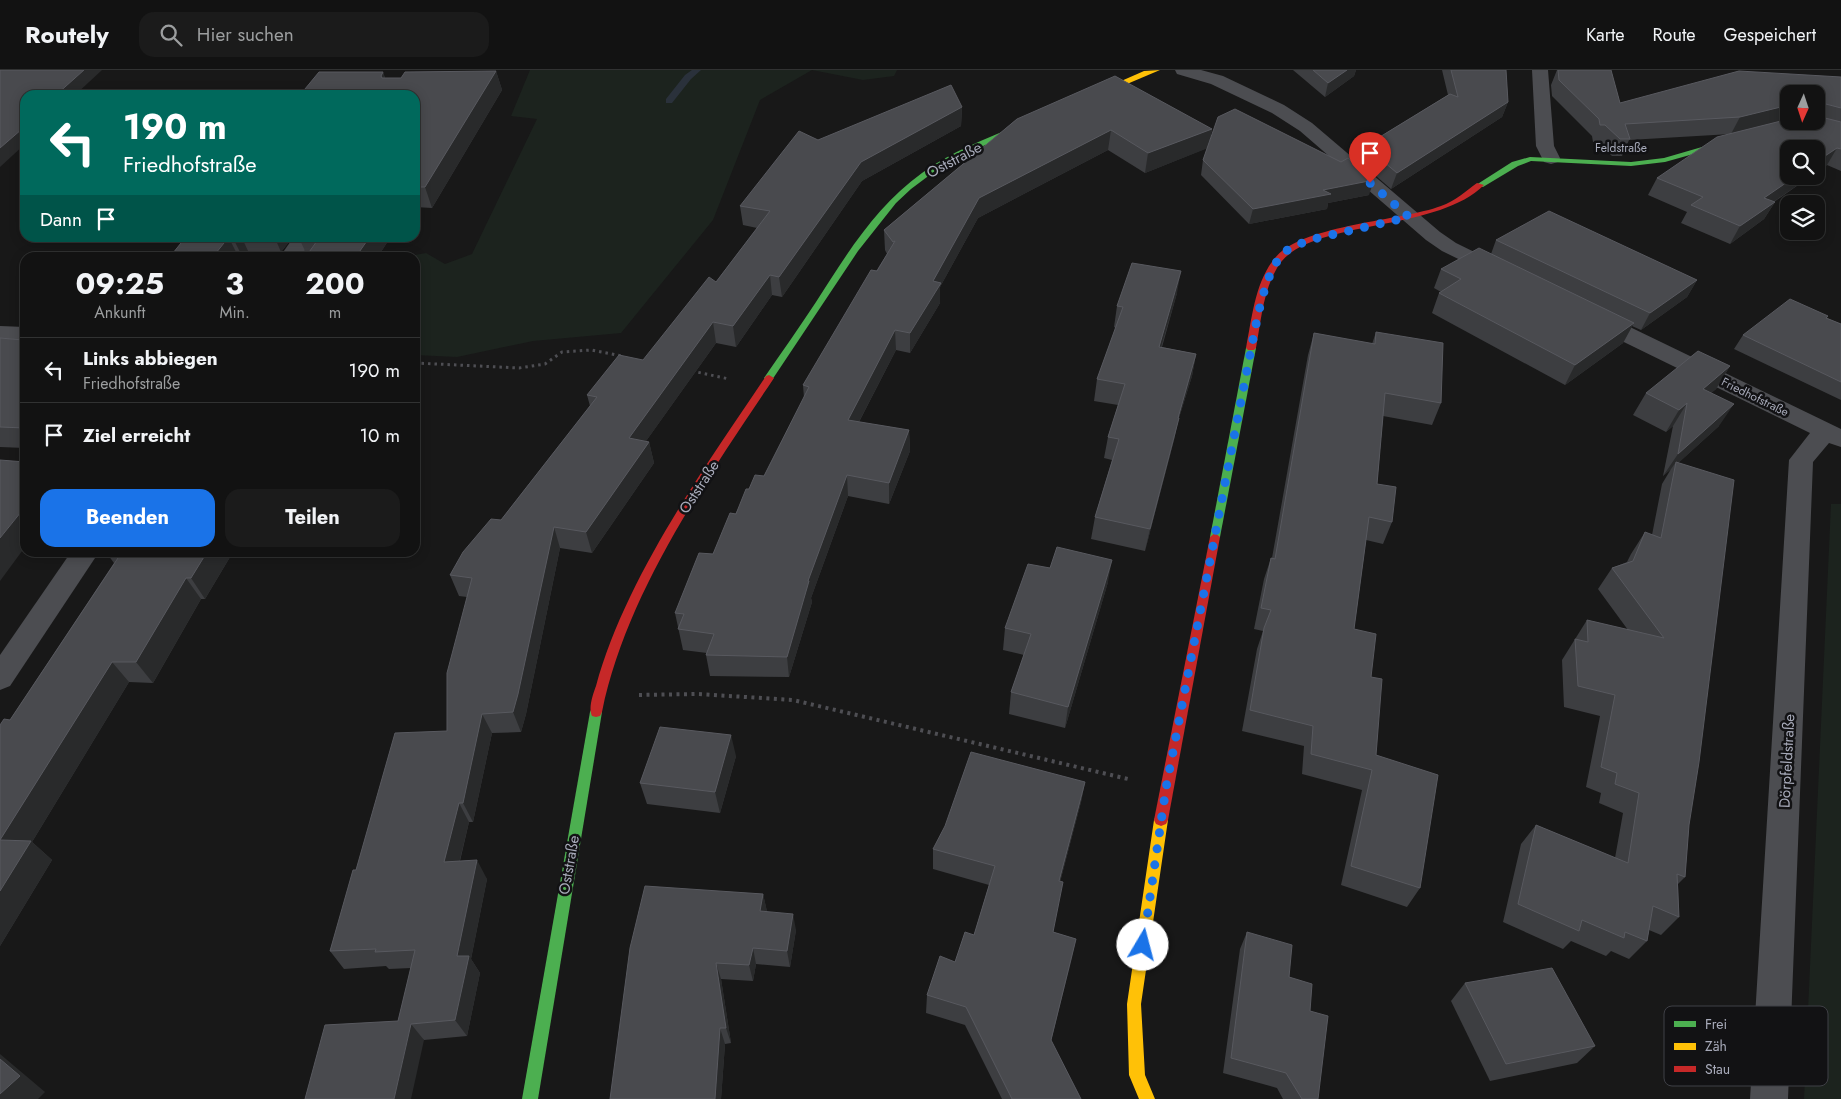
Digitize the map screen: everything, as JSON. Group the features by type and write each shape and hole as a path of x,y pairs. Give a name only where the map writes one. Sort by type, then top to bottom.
{"street":[{"path":"1078,102 1132,78 1157,70"},
{"path":"1183,70 1243,84 1306,127 1409,217 1449,247 1521,282"},
{"path":"1540,70 1545,146 1551,158"},
{"name":"Oststraße","path":"530,1099 598,695 620,632 663,544 763,387 871,227 893,201 913,183 942,162 1033,122"},
{"name":"Feldstraße","path":"1147,1099 1138,1075 1134,1004 1166,788 1253,339 1264,292 1279,259 1294,246 1309,240 1445,207 1521,161 1551,158 1611,164 1649,162 1740,138"},
{"name":"Friedhofstraße","path":"1574,308 1833,435"},
{"path":"0,333 20,334"},
{"name":"Dörpfeldstraße","path":"1774,1006 1801,460 1833,435"},
{"path":"0,678 83,557"},
{"name":"Dörpfeldstraße","path":"1769,1099 1770,1086"}],"path":[{"path":"420,363 519,368 545,364 562,352 592,350 630,358"},
{"path":"687,370 763,387"},
{"path":"598,695 698,694 793,700 1166,788"}],"shaded area":[{"path":"530,70 812,70 760,100 713,220 621,333 533,341 457,357 420,355 420,254 426,253 445,264 472,254 537,119 511,116"},
{"path":"812,70 897,70 894,76 863,80"},
{"path":"1831,504 1841,504 1841,1099 1804,1099 1805,1086 1828,1086 1828,1006 1808,1006"}],"building":[{"path":"0,70 84,70 62,90 20,90 20,131 0,148"},
{"path":"1313,70 1347,70 1328,83"},
{"path":"1451,70 1506,70 1508,102 1397,173 1365,146 1450,94 1458,97"},
{"path":"1558,70 1611,70 1620,103 1739,71 1841,77 1841,108 1825,104 1825,85 1780,85 1780,107 1740,117 1625,124 1630,139 1620,139 1605,125 1600,125 1599,119 1559,80"},
{"path":"496,71 425,187 420,187 420,90 304,90 319,72 383,72 382,78 401,78 405,72"},
{"path":"1115,76 1212,129 1148,153 1111,130 979,198 933,281 941,283 910,333 895,330 848,420 909,430 889,483 847,475 808,581 787,657 706,655 714,634 678,629 684,614 675,613 699,553 713,554 730,513 736,514 746,489 749,489 755,475 764,476 809,387 803,385 871,270 877,271 895,241 893,242 884,230 1017,119"},
{"path":"951,85 962,107 861,162 779,277 770,275 733,326 713,322 629,438 649,442 586,532 554,527 513,712 482,714 463,803 459,803 444,862 477,860 457,956 469,956 455,1020 411,1024 394,1099 305,1099 325,1025 398,1021 415,950 375,952 376,949 330,951 353,870 356,870 395,733 447,731 447,673 472,578 450,575 463,552 491,519 501,520 597,397 587,395 619,355 643,360 709,277 716,282 770,211 740,206 799,131 818,140"},
{"path":"1235,109 1341,162 1348,158 1374,180 1323,190 1331,194 1253,209 1203,160 1218,117"},
{"path":"1825,118 1841,122 1841,149 1837,148 1825,156 1825,140 1780,140 1780,185 1783,185 1764,198 1775,202 1740,226 1691,205 1703,197 1657,178 1717,137 1780,121 1780,130 1825,130"},
{"path":"1549,211 1697,280 1650,313 1496,240"},
{"path":"182,242 225,242 217,252 174,252"},
{"path":"316,242 366,242 359,252 309,252"},
{"path":"1479,248 1634,323 1575,365 1439,293 1461,279 1441,269"},
{"path":"1132,263 1181,271 1159,347 1196,354 1150,529 1095,517 1119,439 1108,437 1125,384 1097,379 1123,307 1117,306"},
{"path":"1790,299 1841,324 1841,382 1743,335"},
{"path":"1376,332 1443,343 1441,403 1385,393 1377,484 1396,487 1392,522 1369,517 1354,629 1376,634 1371,677 1382,679 1376,755 1438,775 1420,888 1351,866 1372,770 1311,754 1313,726 1250,710 1264,628 1271,610 1261,608 1271,558 1275,559 1314,333 1375,344"},
{"path":"0,338 20,340 20,428 0,427"},
{"path":"1698,351 1730,366 1703,389 1734,404 1678,454 1687,403 1679,410 1646,393"},
{"path":"0,460 20,462 20,513 0,538"},
{"path":"1676,462 1734,480 1699,762 1689,825 1685,877 1677,874 1679,917 1653,906 1647,941 1625,932 1624,938 1582,920 1579,931 1518,904 1536,825 1628,863 1639,793 1615,784 1617,773 1601,767 1615,695 1578,686 1575,639 1588,642 1587,620 1664,638 1612,568 1633,561 1645,532 1661,538"},
{"path":"1057,547 1112,560 1068,707 1011,692 1031,634 1005,628 1028,564 1050,568"},
{"path":"119,557 204,557 191,578 186,578 136,662 112,662 0,840 0,725 4,719 10,720"},
{"path":"660,727 731,735 715,792 640,783"},
{"path":"971,752 1085,782 1059,881 1063,882 1053,932 1076,939 1051,1040 1081,1099 1012,1099 966,1007 927,995 940,956 955,962 965,932 974,935 995,866 933,849 945,826"},
{"path":"0,840 31,841 0,891"},
{"path":"645,886 763,894 760,911 793,914 787,951 753,948 749,965 716,963 726,1028 720,1028 715,1099 610,1099 630,948"},
{"path":"1247,932 1292,945 1289,977 1312,984 1310,1011 1328,1016 1318,1099 1302,1099 1286,1073 1231,1058"},
{"path":"1552,968 1595,1046 1506,1064 1465,983"},
{"path":"0,1059 20,1076 0,1094"}],"waterway":[{"path":"669,101 688,77 697,70"}],"traffic: fast":[{"path":"769,378 854,250 893,201 937,166 973,147 1024,126"},
{"path":"1480,185 1515,164 1530,159 1631,164 1665,160 1733,140"},
{"path":"1215,537 1251,348"},
{"path":"530,1099 596,712"}],"traffic: slow":[{"path":"1091,96 1146,72 1157,70"},
{"path":"1147,1099 1137,1075 1134,1004 1161,820"}],"traffic: jam":[{"path":"1251,348 1260,301 1267,278 1279,258 1291,248 1332,233 1445,207 1480,185"},
{"path":"596,712 605,673 618,636 644,583 694,493 769,378"},
{"path":"1161,820 1215,537"}],"route":[{"path":"1143,945 1166,788 1253,339 1264,292 1279,259 1294,246 1309,240 1409,217 1370,183"}]}
